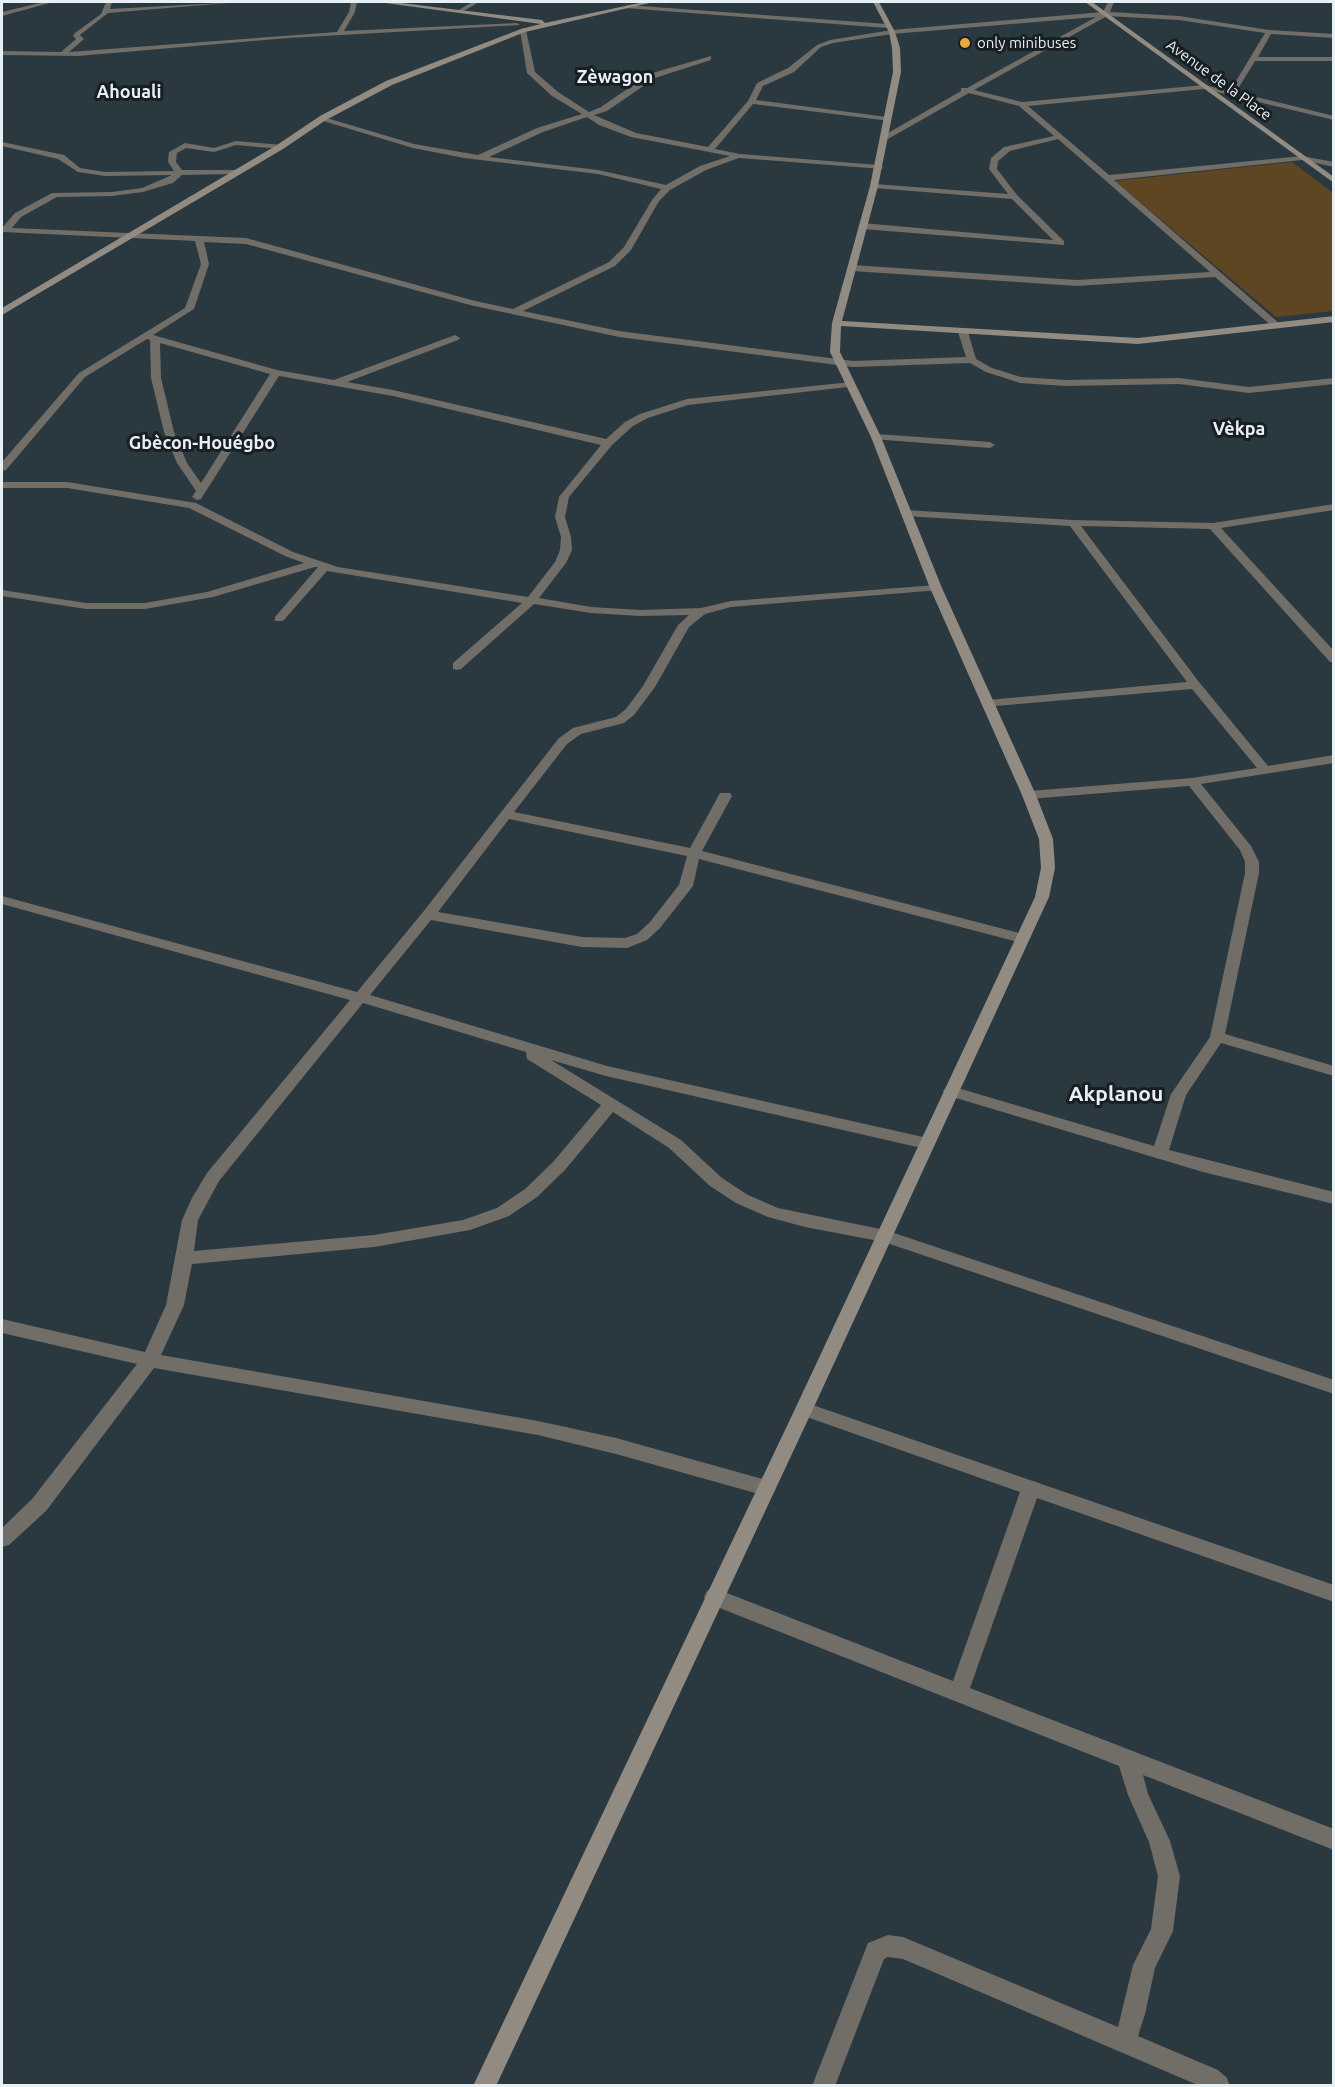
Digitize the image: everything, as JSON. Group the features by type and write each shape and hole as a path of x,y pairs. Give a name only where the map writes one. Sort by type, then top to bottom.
{"street":[{"path":"2,14 50,2"},
{"path":"62,54 80,39 76,36 77,34 106,11 109,2"},
{"path":"106,11 237,2"},
{"path":"339,34 352,12 354,2"},
{"path":"381,2 460,11 520,25"},
{"path":"460,11 476,2"},
{"path":"2,53 62,54 339,34 554,23 651,2"},
{"path":"489,2084 1042,897 1048,868 1046,839 1029,795 936,588 876,437 848,384 833,344 879,167 897,72 896,48 890,29 876,2"},
{"name":"Avenue de la Place","path":"1088,2 1334,181"},
{"path":"885,137 964,90 1106,14 1111,2"},
{"path":"627,7 890,29"},
{"path":"710,150 751,102 760,85 791,70 822,44 890,29 1106,14 1179,18 1269,32 1334,36"},
{"path":"520,25 531,73 585,114 634,135 740,156 879,167"},
{"path":"2,312 280,147 323,118 423,68 520,25"},
{"path":"1232,93 1269,32"},
{"path":"2,46 31,52"},
{"path":"479,158 617,103 652,76 708,58"},
{"path":"1252,59 1334,59"},
{"path":"964,90 1022,104 1204,87 1332,116"},
{"path":"751,102 887,119"},
{"path":"1022,104 1277,326"},
{"path":"323,118 414,146 479,158 598,172 667,188"},
{"path":"862,226 1061,243 1014,196 995,173 994,160 1007,149 1019,144 1058,136"},
{"path":"180,173 172,162 173,152 185,145 214,150 236,143 280,147"},
{"path":"2,144 61,157 78,170 105,174 235,172"},
{"path":"515,312 612,264 628,249 656,200 667,188 703,168 740,156"},
{"path":"1105,178 1302,158 1334,165"},
{"path":"4,230 18,215 55,195 112,194 143,190 170,181 180,173"},
{"path":"874,186 1014,196"},
{"path":"4,230 246,241 289,251 417,289 619,334 858,364 972,360 1003,376 1040,383 1179,381 1224,389 1256,390 1334,381"},
{"path":"2,468 82,375 109,356 151,337 182,315 193,304 205,264 199,238"},
{"path":"852,268 1077,283 1218,274"},
{"path":"837,323 1138,341 1334,319"},
{"path":"963,332 972,360"},
{"path":"151,337 276,373 338,382 608,443"},
{"path":"151,337 156,378 169,432 182,463 201,491"},
{"path":"338,382 455,338"},
{"path":"192,505 276,373"},
{"path":"457,666 531,601 566,550 566,537 560,517 564,497 608,443 636,419 674,405 848,384"},
{"path":"876,437 990,445"},
{"path":"2,484 87,487 192,505 318,565 531,601 616,612 701,611 731,604 936,588"},
{"path":"905,513 1073,523 1111,522 1213,526 1334,507"},
{"path":"1073,523 1195,685 1266,771"},
{"path":"1213,526 1332,655"},
{"path":"2,593 86,606 145,606 209,595 318,565"},
{"path":"279,619 318,565"},
{"path":"2,1539 39,1505 150,1360 175,1305 190,1220 213,1177 362,998 508,815 563,741 577,732 620,720 630,712 649,687 684,625 701,611"},
{"path":"988,704 1195,685"},
{"path":"1029,795 1192,782 1334,759"},
{"path":"1160,1153 1179,1094 1217,1036 1249,891 1252,862 1246,849 1192,782"},
{"path":"428,915 582,942 627,943 642,937 655,926 686,886 694,853 725,796"},
{"path":"508,815 694,853 1022,938"},
{"path":"2,900 362,998 606,1071 926,1143"},
{"path":"1217,1036 1334,1071"},
{"path":"514,1044 675,1144 716,1182 742,1199 774,1213 885,1236 1334,1387"},
{"path":"951,1091 1160,1153 1334,1198"},
{"path":"184,1258 374,1241 464,1226 502,1212 531,1193 559,1166 611,1104"},
{"path":"2,1326 150,1360 538,1428 616,1446 766,1488"},
{"path":"804,1409 1334,1594"},
{"path":"959,1692 1030,1488"},
{"path":"714,1597 1334,1840"},
{"path":"1124,2042 1134,2014 1144,1965 1162,1931 1169,1876 1159,1841 1138,1795 1128,1759"},
{"path":"823,2085 876,1951 888,1946 903,1948 1210,2078 1219,2085"}],"shaded area":[{"path":"1292,162 1333,193 1333,311 1276,317 1115,181"}],"place":[{"name":"only minibuses","path":"965,43"}],"district":[{"name":"Zèwagon","path":"615,77"},
{"name":"Ahouali","path":"129,92"},
{"name":"Vèkpa","path":"1239,429"},
{"name":"Gbècon-Houégbo","path":"202,443"},
{"name":"Akplanou","path":"1116,1094"}]}
